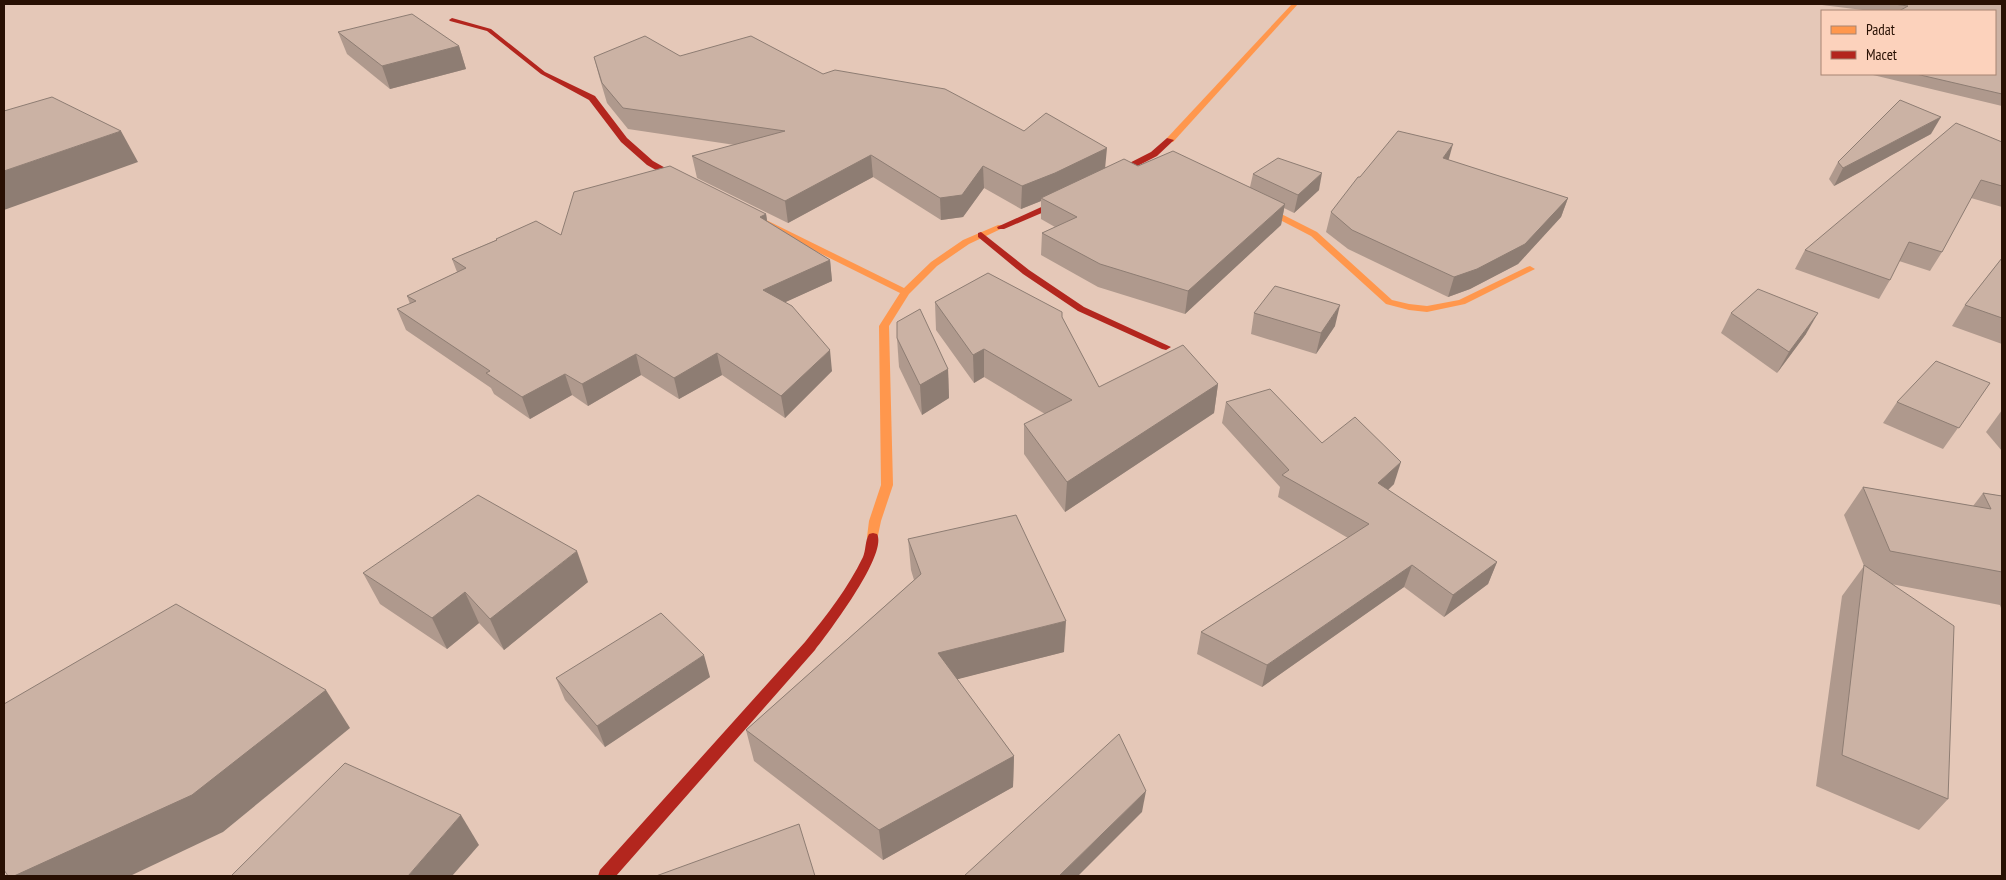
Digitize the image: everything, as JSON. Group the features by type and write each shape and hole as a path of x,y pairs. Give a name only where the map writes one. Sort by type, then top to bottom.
{"street":[{"path":"606,876 810,646 836,612 870,556 875,521 887,485 884,326 905,292 934,264 966,242 1062,201 1158,156 1295,4"},
{"path":"452,20 489,30 543,73 592,98 624,140 650,163 706,193"},
{"path":"1240,196 1314,234 1389,302 1402,306 1428,309 1459,305 1530,269"},
{"path":"740,210 905,292"},
{"path":"982,235 1026,272 1081,309 1166,346"}],"building":[{"path":"1894,4 2002,4 2002,94 1920,75 1996,75 1996,10 1901,10 1908,6"},
{"path":"412,14 459,46 382,66 338,32"},
{"path":"645,36 680,56 751,36 823,74 835,70 945,89 1024,131 1046,113 1107,148 1055,173 1022,186 983,166 962,195 940,198 871,155 785,201 692,156 785,131 623,108 602,83 594,57"},
{"path":"52,97 121,131 4,171 4,111"},
{"path":"1900,100 1941,117 1843,168 1838,162"},
{"path":"1956,123 2002,142 2002,186 1981,180 1942,252 1909,242 1890,280 1805,250"},
{"path":"1398,131 1453,144 1443,158 1568,198 1525,244 1477,269 1454,277 1352,230 1331,212 1358,177 1360,177"},
{"path":"1173,151 1285,204 1188,291 1100,264 1042,233 1077,217 1041,198 1124,159 1138,166"},
{"path":"1278,158 1322,173 1298,195 1253,174"},
{"path":"670,166 766,214 760,217 830,260 763,290 792,306 830,350 781,396 717,353 674,378 636,354 582,384 565,374 522,397 486,373 490,371 397,309 416,301 407,296 466,268 452,259 496,239 536,221 561,235 574,192"},
{"path":"2002,258 2002,318 1965,305"},
{"path":"988,273 1062,312 1062,317 1099,387 1183,345 1218,384 1067,482 1024,424 1072,400 984,349 973,355 935,302"},
{"path":"1275,286 1340,305 1321,333 1254,313"},
{"path":"1758,289 1818,313 1789,352 1731,313"},
{"path":"920,309 948,369 920,385 897,338 897,322"},
{"path":"1936,361 1990,383 1959,428 1897,402"},
{"path":"1270,389 1322,443 1355,417 1401,462 1378,483 1497,562 1453,595 1412,565 1267,665 1201,632 1369,524 1282,475 1289,470 1226,402"},
{"path":"1863,487 1991,509 1983,493 2002,496 2002,572 1890,551"},
{"path":"478,495 577,551 490,619 465,592 432,618 363,573"},
{"path":"1016,515 1066,621 938,653 1014,756 879,830 746,730 921,574 908,539"},
{"path":"1864,565 1954,626 1948,799 1842,755"},
{"path":"176,604 326,690 192,795 14,876 8,876 4,870 4,704"},
{"path":"661,613 704,655 597,726 556,678"},
{"path":"1119,734 1146,791 1059,876 964,876"},
{"path":"345,763 461,815 408,876 231,876"},
{"path":"799,824 815,876 656,876"}],"traffic: slow":[{"path":"1170,140 1295,4"},
{"path":"1250,201 1314,234 1389,302 1409,307 1427,309 1462,302 1530,269"},
{"path":"752,216 905,292"},
{"path":"873,537 875,521 887,485 884,326 905,292 934,264 966,242 1001,227"}],"traffic: jam":[{"path":"452,20 489,30 543,73 592,98 624,140 650,163 691,186"},
{"path":"1001,227 1062,201 1154,154 1170,140"},
{"path":"981,235 1026,272 1081,309 1166,347"},
{"path":"606,876 810,646 837,612 870,555 873,537"}]}
